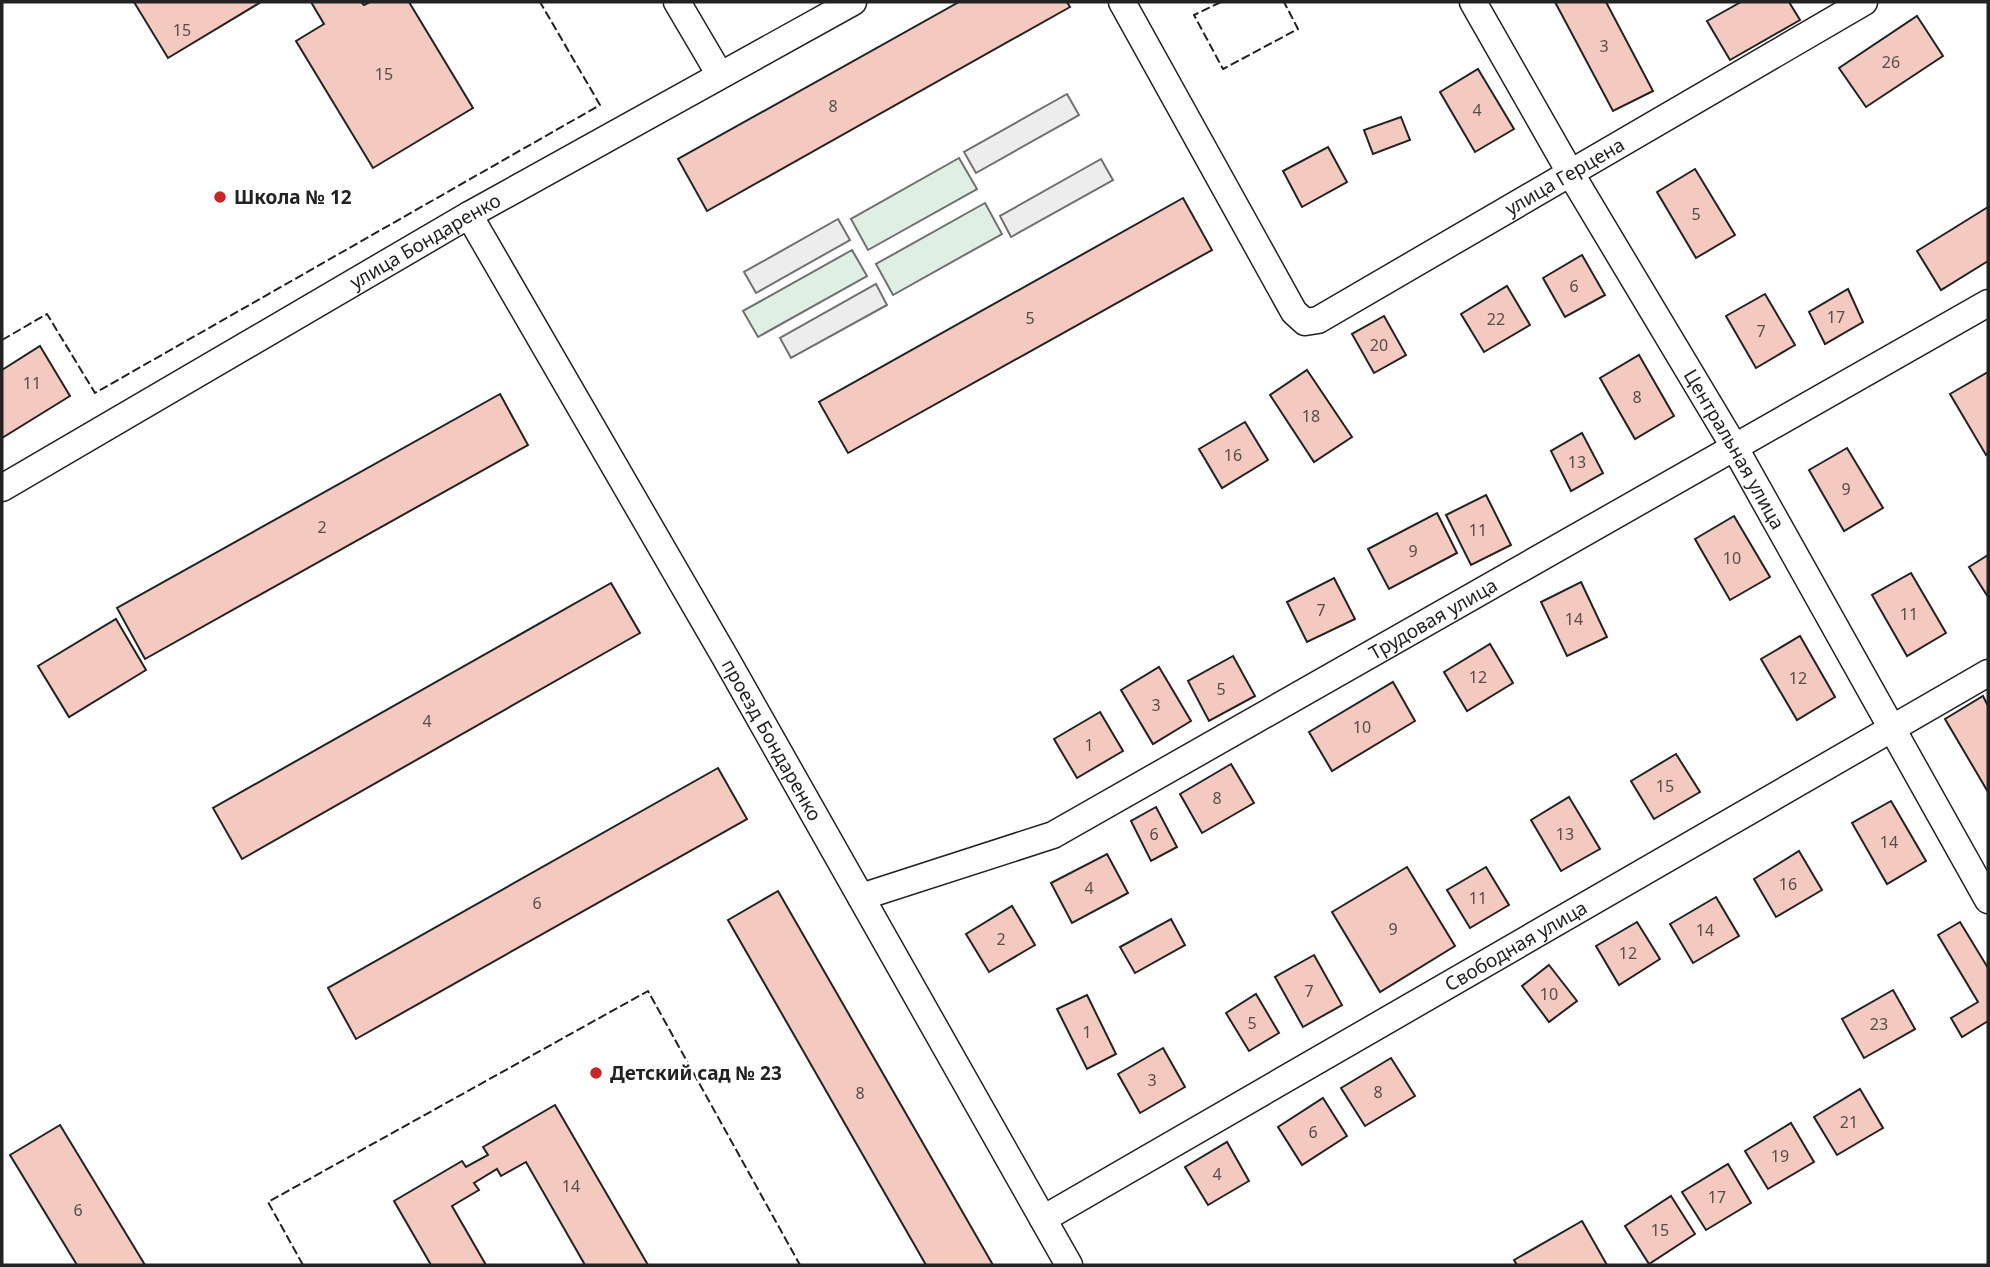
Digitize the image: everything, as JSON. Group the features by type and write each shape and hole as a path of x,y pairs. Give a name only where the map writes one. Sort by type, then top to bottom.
{"street":[{"path":"677,2 720,75"},
{"name":"улица Бондаренко","path":"2,488 469,215 853,2"},
{"name":"улица Герцена","path":"1122,2 1294,312 1305,322 1318,320 1864,2"},
{"name":"Центральная улица","path":"1473,2 1571,174 1735,448 1988,900"},
{"name":"проезд Бондаренко","path":"469,215 725,657 1069,1265"},
{"name":"Трудовая улица","path":"861,897 1053,835 1988,303"},
{"name":"Свободная улица","path":"1043,1219 1988,673"}],"green space":[{"path":"959,158 977,189 868,250 851,219"},
{"path":"985,203 1002,234 893,295 876,264"},
{"path":"852,250 867,276 758,337 743,311"}],"shaded area":[{"path":"1067,94 1079,115 976,173 964,152"},
{"path":"1101,159 1113,180 1011,237 1000,216"},
{"path":"838,219 850,240 756,293 744,272"},
{"path":"876,284 887,305 791,358 780,338"}],"building":[{"path":"134,2 261,2 168,58"},
{"path":"311,2 361,2 364,5 370,2 409,2 473,108 373,168 296,41 324,24"},
{"path":"959,2 1067,2 1070,7 707,211 678,159"},
{"path":"1555,2 1606,2 1653,91 1613,111"},
{"path":"1741,2 1789,2 1800,20 1730,60 1707,21"},
{"path":"1917,16 1943,56 1866,107 1839,68"},
{"path":"1478,69 1514,129 1475,152 1440,92"},
{"path":"1401,117 1410,140 1373,154 1364,130"},
{"path":"1328,147 1347,182 1302,207 1283,171"},
{"path":"1695,169 1735,235 1696,258 1657,192"},
{"path":"1183,198 1212,250 848,453 819,402"},
{"path":"1988,207 1988,261 1941,290 1917,251"},
{"path":"1582,255 1605,295 1565,317 1543,278"},
{"path":"1507,286 1530,325 1484,352 1461,314"},
{"path":"1848,289 1863,322 1825,344 1809,312"},
{"path":"1765,294 1795,345 1756,368 1726,316"},
{"path":"1384,316 1406,355 1374,373 1352,334"},
{"path":"40,346 70,396 2,438 2,370"},
{"path":"1639,355 1674,416 1635,439 1600,378"},
{"path":"1307,370 1352,437 1314,462 1270,395"},
{"path":"1988,372 1988,453 1986,455 1950,394"},
{"path":"500,394 528,445 145,659 117,608"},
{"path":"1245,422 1268,460 1222,488 1199,449"},
{"path":"1582,433 1603,473 1571,491 1551,451"},
{"path":"1847,448 1883,508 1844,531 1809,470"},
{"path":"1486,495 1511,545 1471,565 1446,515"},
{"path":"1437,513 1457,553 1389,589 1368,549"},
{"path":"1734,516 1770,577 1730,600 1695,539"},
{"path":"1988,555 1988,597 1969,567"},
{"path":"1911,573 1946,633 1907,656 1872,595"},
{"path":"1334,578 1355,619 1307,642 1287,602"},
{"path":"1581,582 1607,637 1567,656 1541,602"},
{"path":"611,583 640,633 242,859 213,808"},
{"path":"116,619 146,670 69,717 38,666"},
{"path":"1800,636 1835,697 1797,720 1761,659"},
{"path":"1490,644 1513,683 1467,711 1444,672"},
{"path":"1233,656 1255,696 1209,721 1188,681"},
{"path":"1159,667 1191,721 1153,744 1121,690"},
{"path":"1393,682 1415,721 1332,771 1309,732"},
{"path":"1983,696 1988,706 1988,792 1945,719"},
{"path":"1100,712 1123,751 1077,778 1054,739"},
{"path":"1676,754 1700,792 1654,819 1631,781"},
{"path":"1231,764 1254,803 1202,833 1180,794"},
{"path":"718,768 747,819 356,1039 328,988"},
{"path":"1569,797 1600,849 1561,871 1531,820"},
{"path":"1891,801 1926,861 1887,884 1852,823"},
{"path":"1156,807 1177,847 1151,861 1131,821"},
{"path":"1799,851 1822,890 1776,917 1754,879"},
{"path":"1107,854 1128,893 1072,923 1051,883"},
{"path":"1407,867 1455,946 1380,992 1332,912"},
{"path":"1486,867 1509,905 1470,928 1447,890"},
{"path":"778,891 993,1265 926,1265 728,920"},
{"path":"1716,897 1739,936 1693,963 1670,924"},
{"path":"1012,906 1035,945 989,972 966,934"},
{"path":"1171,919 1185,945 1135,973 1120,947"},
{"path":"1637,922 1660,959 1619,985 1596,946"},
{"path":"1960,922 1988,968 1988,1021 1962,1037 1951,1018 1978,1002 1938,935"},
{"path":"1314,955 1342,1005 1303,1027 1275,977"},
{"path":"1549,965 1577,1001 1549,1022 1522,986"},
{"path":"1893,990 1915,1029 1864,1058 1842,1019"},
{"path":"1256,994 1279,1033 1249,1051 1226,1013"},
{"path":"1087,995 1116,1054 1087,1069 1057,1009"},
{"path":"1163,1048 1185,1087 1140,1113 1118,1074"},
{"path":"1391,1058 1415,1096 1365,1126 1341,1088"},
{"path":"1860,1089 1883,1128 1837,1155 1814,1117"},
{"path":"1323,1098 1347,1136 1302,1165 1278,1127"},
{"path":"555,1105 648,1265 585,1265 526,1162 501,1176 497,1169 474,1183 479,1190 452,1206 486,1265 431,1265 394,1201 462,1161 466,1167 488,1155 483,1147"},
{"path":"1791,1123 1814,1162 1768,1189 1745,1151"},
{"path":"60,1125 145,1265 77,1265 10,1155"},
{"path":"1227,1142 1249,1181 1208,1205 1185,1167"},
{"path":"1728,1164 1751,1203 1706,1230 1682,1192"},
{"path":"1671,1196 1695,1234 1649,1264 1625,1226"},
{"path":"1582,1221 1607,1265 1517,1265 1514,1260"}],"fence":[{"path":"2,340 47,314 95,393 600,105 540,2"},
{"path":"1221,2 1194,15 1223,69 1298,29 1284,2"},
{"path":"303,1265 268,1202 648,991 800,1265"}],"place":[{"name":"Школа № 12","path":"220,197"},
{"name":"Детский сад № 23","path":"596,1073"}]}
